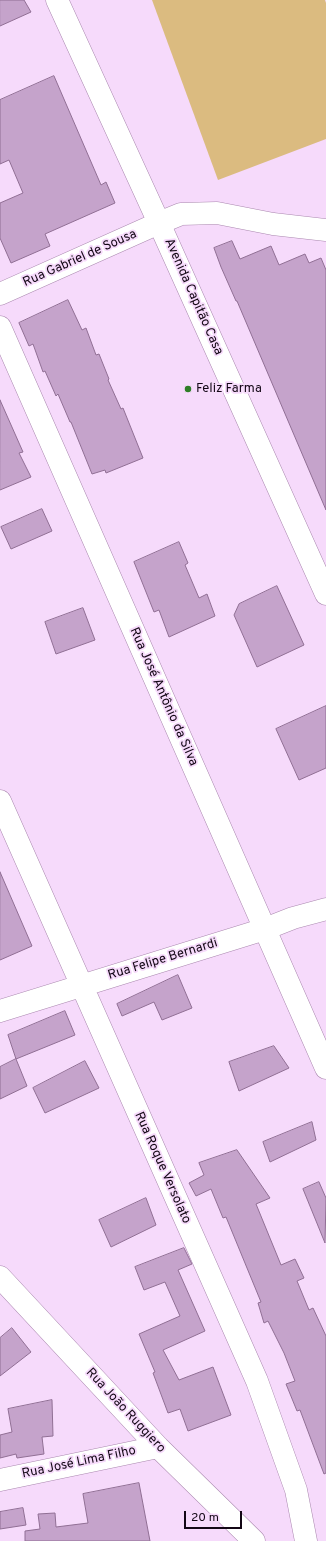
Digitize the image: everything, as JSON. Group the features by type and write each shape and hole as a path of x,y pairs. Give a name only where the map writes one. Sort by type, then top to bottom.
{"street":[{"name":"Avenida Capitão Casa","path":"57,0 326,594"},
{"name":"Rua Gabriel de Sousa","path":"0,294 181,214 217,213 273,224 326,230"},
{"name":"Rua José Antônio da Silva","path":"0,327 326,1068"},
{"name":"Rua Roque Versolato","path":"0,801 257,1380 296,1490 306,1541"},
{"name":"Rua Felipe Bernardi","path":"0,1011 265,929 293,918 326,909"},
{"name":"Rua João Ruggiero","path":"0,1277 158,1447 254,1541"},
{"name":"Rua José Lima Filho","path":"0,1480 158,1447"}],"shaded area":[{"path":"152,0 325,0 326,139 218,180"}],"building":[{"path":"0,0 24,0 31,12 0,26"},
{"path":"54,76 101,185 106,182 115,203 45,234 50,246 11,263 0,238 0,203 23,193 9,160 0,164 0,100"},
{"path":"232,241 240,259 271,246 279,265 305,254 309,263 321,258 326,270 326,510 214,248"},
{"path":"68,300 82,330 86,328 96,355 99,354 109,379 108,380 121,409 123,408 143,458 106,473 105,470 92,474 58,394 56,396 45,371 43,372 33,344 29,346 19,323"},
{"path":"0,400 23,452 19,453 31,477 0,490"},
{"path":"42,509 52,531 11,549 1,527"},
{"path":"179,542 188,563 185,565 199,598 207,594 215,616 169,637 159,610 154,612 134,562"},
{"path":"277,586 304,645 257,667 234,615 239,604"},
{"path":"83,608 95,640 56,654 45,622"},
{"path":"326,706 326,768 299,780 276,729"},
{"path":"0,872 32,946 0,960"},
{"path":"178,975 192,1008 162,1020 154,1002 122,1016 117,1004"},
{"path":"65,1011 75,1035 16,1059 8,1035"},
{"path":"274,1046 289,1068 239,1091 229,1062"},
{"path":"16,1059 27,1086 0,1099 0,1067"},
{"path":"85,1061 99,1088 45,1113 33,1088"},
{"path":"312,1122 316,1140 270,1162 263,1142"},
{"path":"237,1150 270,1198 256,1204 281,1265 295,1259 304,1278 297,1281 309,1310 313,1308 326,1336 326,1473 324,1474 300,1410 297,1411 286,1384 295,1381 284,1353 268,1321 264,1323 258,1303 261,1302 226,1217 223,1218 211,1189 196,1196 189,1183 204,1175 199,1163"},
{"path":"319,1182 326,1198 325,1243 303,1189"},
{"path":"146,1198 156,1225 111,1247 99,1220"},
{"path":"184,1248 192,1264 178,1270 205,1331 163,1350 179,1380 213,1367 231,1415 188,1431 180,1409 168,1413 153,1373 155,1372 139,1334 180,1316 165,1282 144,1290 135,1267"},
{"path":"12,1328 31,1352 0,1376 0,1338"},
{"path":"52,1400 53,1436 42,1437 44,1454 17,1458 16,1454 0,1458 0,1435 12,1432 8,1409"},
{"path":"139,1483 150,1541 25,1541 25,1531 40,1529 38,1514 55,1513 56,1527 88,1523 83,1494"},
{"path":"23,1508 26,1525 0,1529 0,1512"}],"place":[{"name":"Feliz Farma","path":"188,389"}]}
